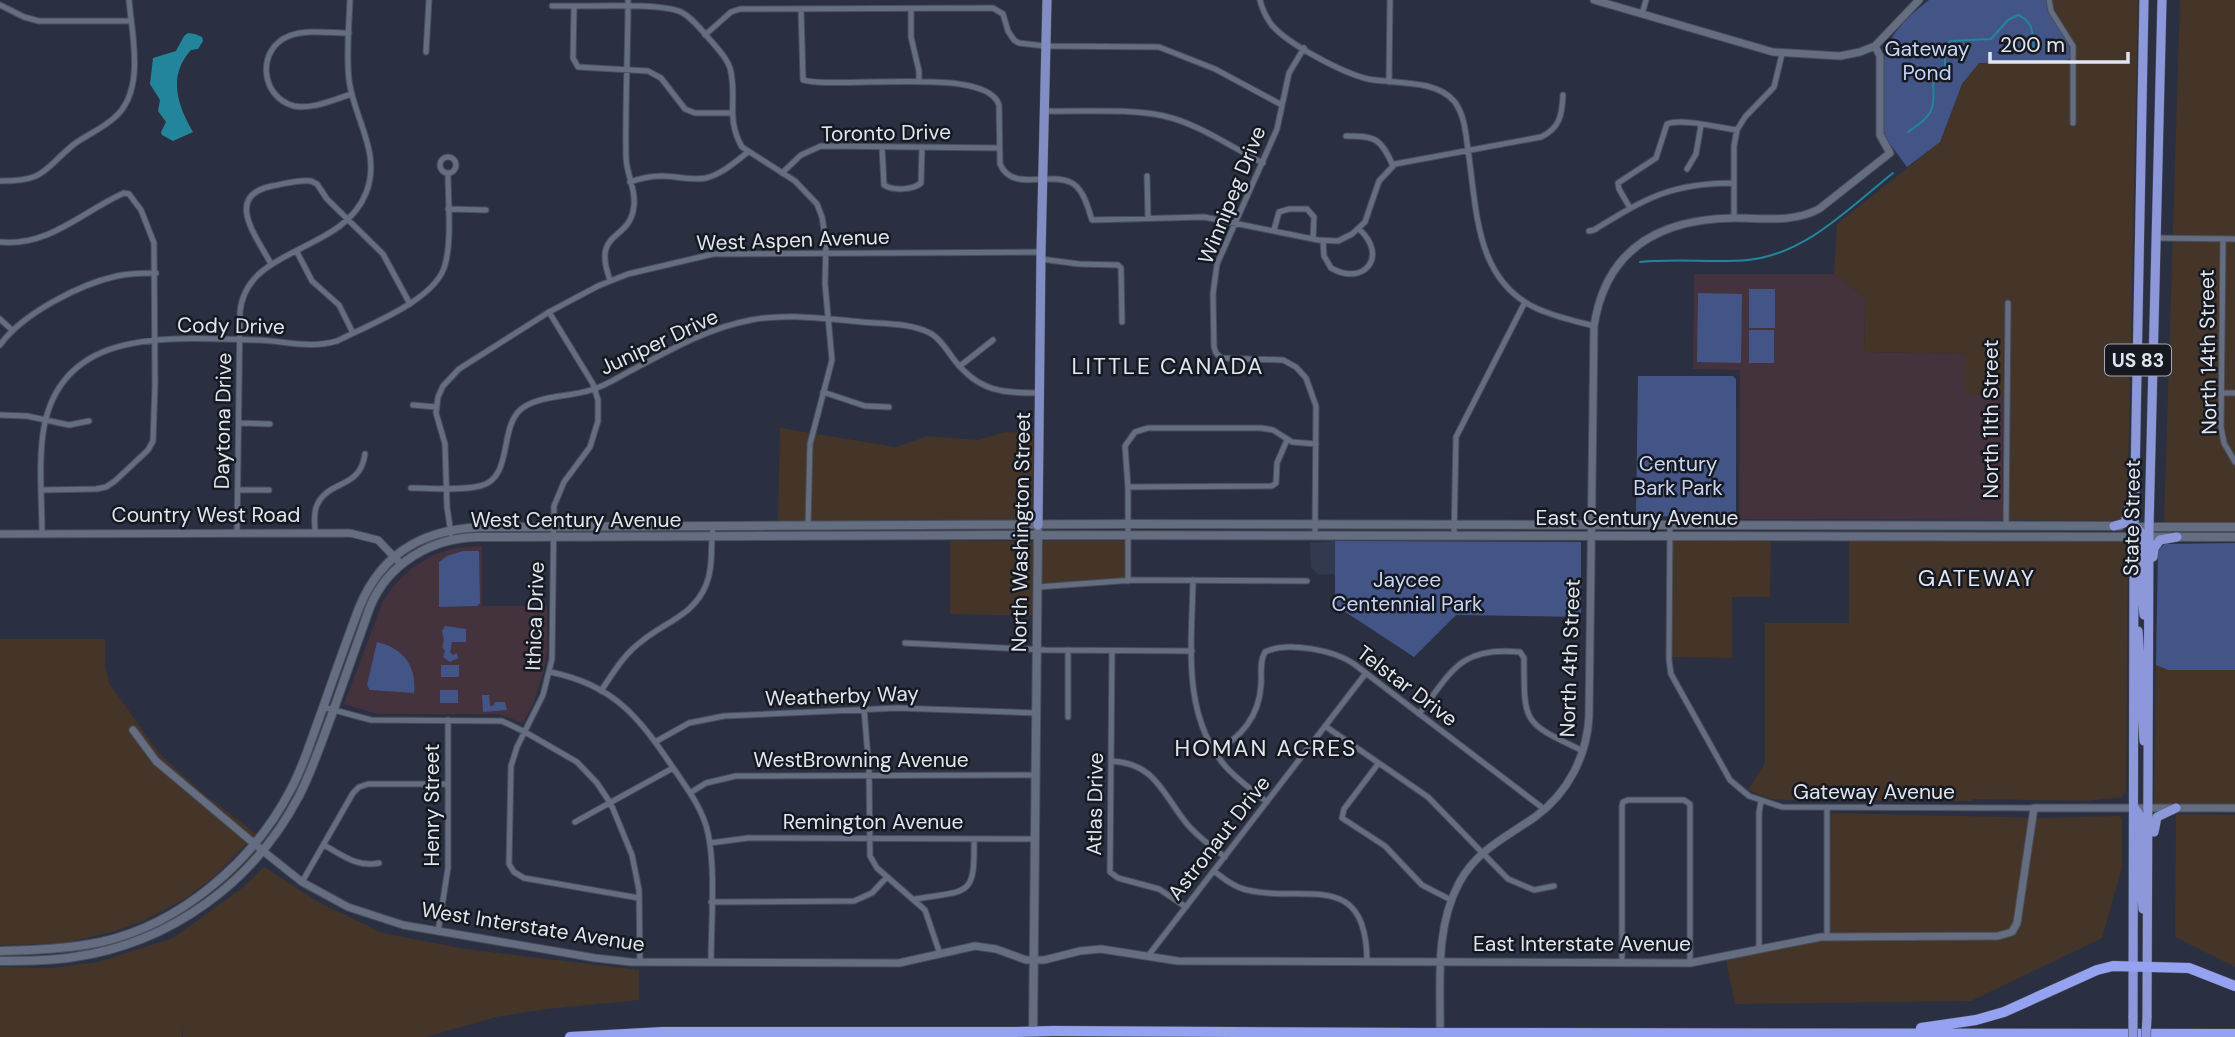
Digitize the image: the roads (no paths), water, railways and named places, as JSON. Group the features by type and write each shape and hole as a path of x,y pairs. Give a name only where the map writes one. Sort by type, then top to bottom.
{"highway":[{"name":"State Street","path":"2137,1037 2147,966 2149,807 2149,632 2136,445 2144,0"},
{"name":"State Street","path":"2146,1037 2139,1017 2133,982 2133,588 2134,554 2143,531 2150,499 2162,0"},
{"path":"2114,526 2125,523 2128,514 2131,463 2136,445"},
{"path":"2143,531 2141,588 2149,645"},
{"path":"2149,632 2154,598 2154,548 2160,540 2177,537"},
{"path":"2133,588 2141,673 2142,725 2149,763"},
{"path":"2133,696 2138,731 2139,796 2143,804 2149,807"},
{"path":"2134,807 2140,816 2141,887 2148,931"},
{"path":"2148,931 2153,900 2154,822 2162,814 2176,808"},
{"path":"1820,1033 1944,1026 1985,1018 2022,1006 2123,960 2129,949 2129,842 2134,830"},
{"path":"2133,966 2141,981 2139,1017"},
{"path":"2108,967 2194,969 2235,986"},
{"path":"570,1037 663,1032 1053,1031 2235,1034"}],"main road":[{"name":"North Washington Street","path":"1033,1037 1045,0"},
{"path":"2150,499 2152,513 2157,521 2211,527"},
{"name":"East Century Avenue","path":"1038,530 1128,524 1670,524 2114,526 2177,537 2235,535"},
{"name":"West Century Avenue","path":"0,951 72,947 113,939 172,914 220,879 255,844 272,822 293,786 364,596 376,577 395,556 425,538 450,530 475,527 808,526 1038,530"},
{"path":"2040,537 2057,533 2202,531 2223,527"},
{"name":"East Century Avenue","path":"1038,530 1128,535 2050,537 2235,527"},
{"name":"West Century Avenue","path":"0,961 42,961 107,951 143,939 200,910 231,886 284,822 300,794 372,602 383,583 401,564 426,549 452,540 477,537 805,536 1038,530"},
{"path":"2050,537 2122,540 2134,554"}],"street":[{"path":"0,181 23,181 42,175 75,144 119,113 129,99 134,68 129,0"},
{"name":"Daytona Drive","path":"237,532 243,295 252,279 271,264 330,235 348,220 363,199 372,172 369,148 352,94 348,70 350,0"},
{"path":"426,52 429,0"},
{"path":"1260,0 1274,27 1304,48 1347,72 1432,88 1448,95 1462,116 1484,250 1501,281 1525,302 1552,314 1594,326"},
{"path":"1389,82 1390,0"},
{"path":"1594,0 1782,54 1846,55 1875,46 1919,0"},
{"path":"1642,14 1646,0"},
{"path":"2049,0 2052,11 2073,46 2073,123"},
{"path":"611,280 604,261 604,252 626,224 633,210 634,199 626,159 628,4"},
{"path":"552,6 628,4 675,10 689,18 729,65 731,113 737,138 748,152 794,181 817,204 822,217 826,253 825,284 832,360 813,426 809,453 808,526 805,536"},
{"path":"0,5 39,21 131,21"},
{"path":"574,7 573,58 576,66 642,69 657,75 677,103 690,112 731,113"},
{"path":"705,34 734,10 993,8 1003,14 1014,40 1026,45 1159,47 1215,69 1282,105"},
{"path":"911,9 911,37 919,82"},
{"path":"801,10 803,80 954,83 993,95 999,105 1000,164 1007,176 1014,179 1071,182 1079,189 1092,220 1204,217 1236,221 1323,241 1338,241 1359,229 1367,219 1379,181 1393,166 1402,161 1536,138 1550,132 1559,121 1563,95"},
{"path":"349,33 302,33 285,38 270,53 266,74 276,96 291,105 311,106 352,94"},
{"name":"North 4th Street","path":"1440,1037 1443,929 1451,900 1462,878 1481,854 1544,809 1566,786 1583,751 1589,716 1594,326 1600,300 1615,270 1638,245 1665,229 1696,220 1793,218 1813,212 1890,153 1880,135 1880,55 1875,46"},
{"name":"Winnipeg Drive","path":"1304,48 1287,77 1277,129 1221,254 1213,294 1216,353 1221,358 1277,359 1290,363 1301,371 1315,400 1315,536"},
{"path":"1734,218 1737,130 1745,117 1774,86 1782,54"},
{"path":"1044,111 1147,113 1165,116 1187,124 1263,163"},
{"path":"1630,208 1618,183 1656,158 1666,127 1672,122 1737,130"},
{"path":"1687,169 1696,154 1702,125"},
{"path":"1346,136 1376,139 1383,145 1393,166"},
{"name":"Toronto Drive","path":"782,173 801,155 821,146 999,148"},
{"path":"882,147 884,184 889,188 916,188 921,183 922,147"},
{"path":"630,182 664,176 705,178 718,173 748,152"},
{"name":"Cody Drive","path":"42,534 43,441 46,420 60,387 72,372 89,358 120,345 155,341 240,340 315,345 337,341 410,304 429,292 441,276 446,260 448,173"},
{"path":"1147,176 1148,218"},
{"path":"271,264 246,212 247,200 256,191 304,180 311,181 317,184 324,197 383,254 410,304"},
{"path":"1589,230 1594,230 1658,194 1680,187 1734,183"},
{"path":"0,242 25,242 44,237 122,193 127,193 141,210 152,235 156,274 154,435 148,450 106,487 42,489"},
{"path":"448,209 486,210"},
{"path":"1274,230 1279,212 1286,209 1307,209 1314,217 1313,239"},
{"path":"1323,241 1324,256 1331,268 1347,274 1363,271 1372,262 1374,253 1370,240 1359,229"},
{"path":"2156,238 2235,239"},
{"name":"North 14th Street","path":"2223,239 2222,438 2235,462"},
{"path":"297,251 312,281 339,305 353,332"},
{"name":"West Aspen Avenue","path":"436,407 443,386 454,373 549,312 611,280 671,262 713,254 1041,256 1079,264 1118,265 1122,271 1122,322"},
{"path":"0,345 12,330 34,312 97,282 127,274 156,274"},
{"path":"1454,536 1454,449 1458,431 1525,302"},
{"name":"North 11th Street","path":"2006,537 2008,303"},
{"name":"Ithica Drive","path":"549,312 595,389 598,414 595,434 586,452 560,487 554,506 554,639 550,672 540,702 514,753 510,772 508,858 511,868 524,878 639,898"},
{"name":"Juniper Drive","path":"446,487 479,487 494,478 501,464 512,420 522,407 595,389 686,342 718,329 776,317 895,325 930,333 960,366 980,383 999,392 1040,393"},
{"path":"0,319 12,330"},
{"path":"960,366 993,340"},
{"path":"823,393 866,406 889,407"},
{"path":"2221,393 2235,393"},
{"path":"413,405 436,407 446,444 446,487 452,540"},
{"path":"0,415 27,416 73,425 89,421"},
{"path":"239,423 270,424"},
{"path":"1128,580 1125,446 1131,434 1143,428 1261,428 1273,430 1287,440 1297,443 1316,444"},
{"path":"1128,487 1272,486 1276,483 1279,458 1287,440"},
{"path":"315,532 315,511 319,502 326,494 358,474 365,454"},
{"path":"411,488 446,487"},
{"path":"238,490 269,490"},
{"name":"Gateway Avenue","path":"1670,524 1671,674 1726,775 1739,789 1761,801 1782,807 2034,808"},
{"path":"601,691 633,648 686,613 700,597 709,576 713,526"},
{"name":"Country West Road","path":"0,534 315,532 365,535 384,544 401,564"},
{"path":"1038,587 1128,580 1307,581"},
{"path":"1193,580 1192,686 1196,707 1205,734 1215,752 1233,774 1267,802"},
{"path":"905,643 1068,650 1192,651"},
{"path":"1068,650 1068,717"},
{"name":"Telstar Drive","path":"1215,752 1239,736 1251,719 1260,693 1262,658 1268,650 1323,650 1345,658 1366,673 1544,809"},
{"name":"Atlas Drive","path":"1112,651 1110,872 1118,878 1159,889 1186,906"},
{"path":"1419,714 1454,669 1468,657 1484,652 1520,652 1524,658 1525,707 1532,721 1543,732 1583,751"},
{"path":"550,672 578,679 633,713 702,813 710,843 711,963"},
{"name":"Astronaut Drive","path":"1149,956 1366,673"},
{"path":"323,707 371,720 497,720 525,732 583,767 611,804 632,855 639,898 640,962"},
{"name":"Weatherby Way","path":"655,742 682,726 716,716 930,708 1036,713"},
{"path":"864,709 871,860 887,877 915,899 928,917 940,954"},
{"name":"Henry Street","path":"438,932 448,868 448,720"},
{"path":"1325,726 1428,797 1503,876 1519,885 1538,890 1554,886"},
{"name":"West Interstate Avenue","path":"133,730 156,761 302,882 357,911 393,922 595,958 640,962 905,963 961,948 982,946 1018,958 1034,960"},
{"path":"1111,761 1132,765 1153,777 1188,825 1225,857"},
{"path":"1378,764 1344,809 1342,818 1385,846 1422,885 1451,900"},
{"path":"575,822 673,768"},
{"name":"WestBrowning Avenue","path":"690,793 706,783 736,776 1036,775"},
{"path":"302,882 359,787 368,784 448,784"},
{"path":"1759,949 1761,801"},
{"path":"1622,963 1623,802 1689,802 1690,963"},
{"path":"1827,807 1827,936"},
{"path":"2034,808 2235,808"},
{"name":"East Interstate Avenue","path":"1034,960 1095,949 1119,950 1178,961 1690,963 1827,936 1993,937 2012,932 2018,919 2034,808"},
{"name":"Remington Avenue","path":"710,843 748,838 1035,839"},
{"path":"915,899 958,892 969,885 974,874 974,839"},
{"path":"324,845 356,863 379,863"},
{"path":"1214,871 1230,883 1248,891 1318,893 1340,900 1362,925 1367,942 1367,962"},
{"path":"711,902 854,901 872,893 887,877"}],"waterway":[{"path":"1908,132 1930,113 1933,84 1945,70 1945,48 1950,41 1991,39 2008,20 2018,15 2030,25 2034,50 2038,52"},
{"path":"1640,262 1748,260 1789,249 1826,227 1893,173"}],"district":[{"name":"LITTLE CANADA","path":"1168,366"},
{"name":"GATEWAY","path":"1977,578"},
{"name":"HOMAN ACRES","path":"1266,748"}],"park label":[{"name":"Gateway Pond","path":"1927,61"},
{"name":"Century Bark Park","path":"1678,476"},
{"name":"Jaycee Centennial Park","path":"1407,592"}]}
